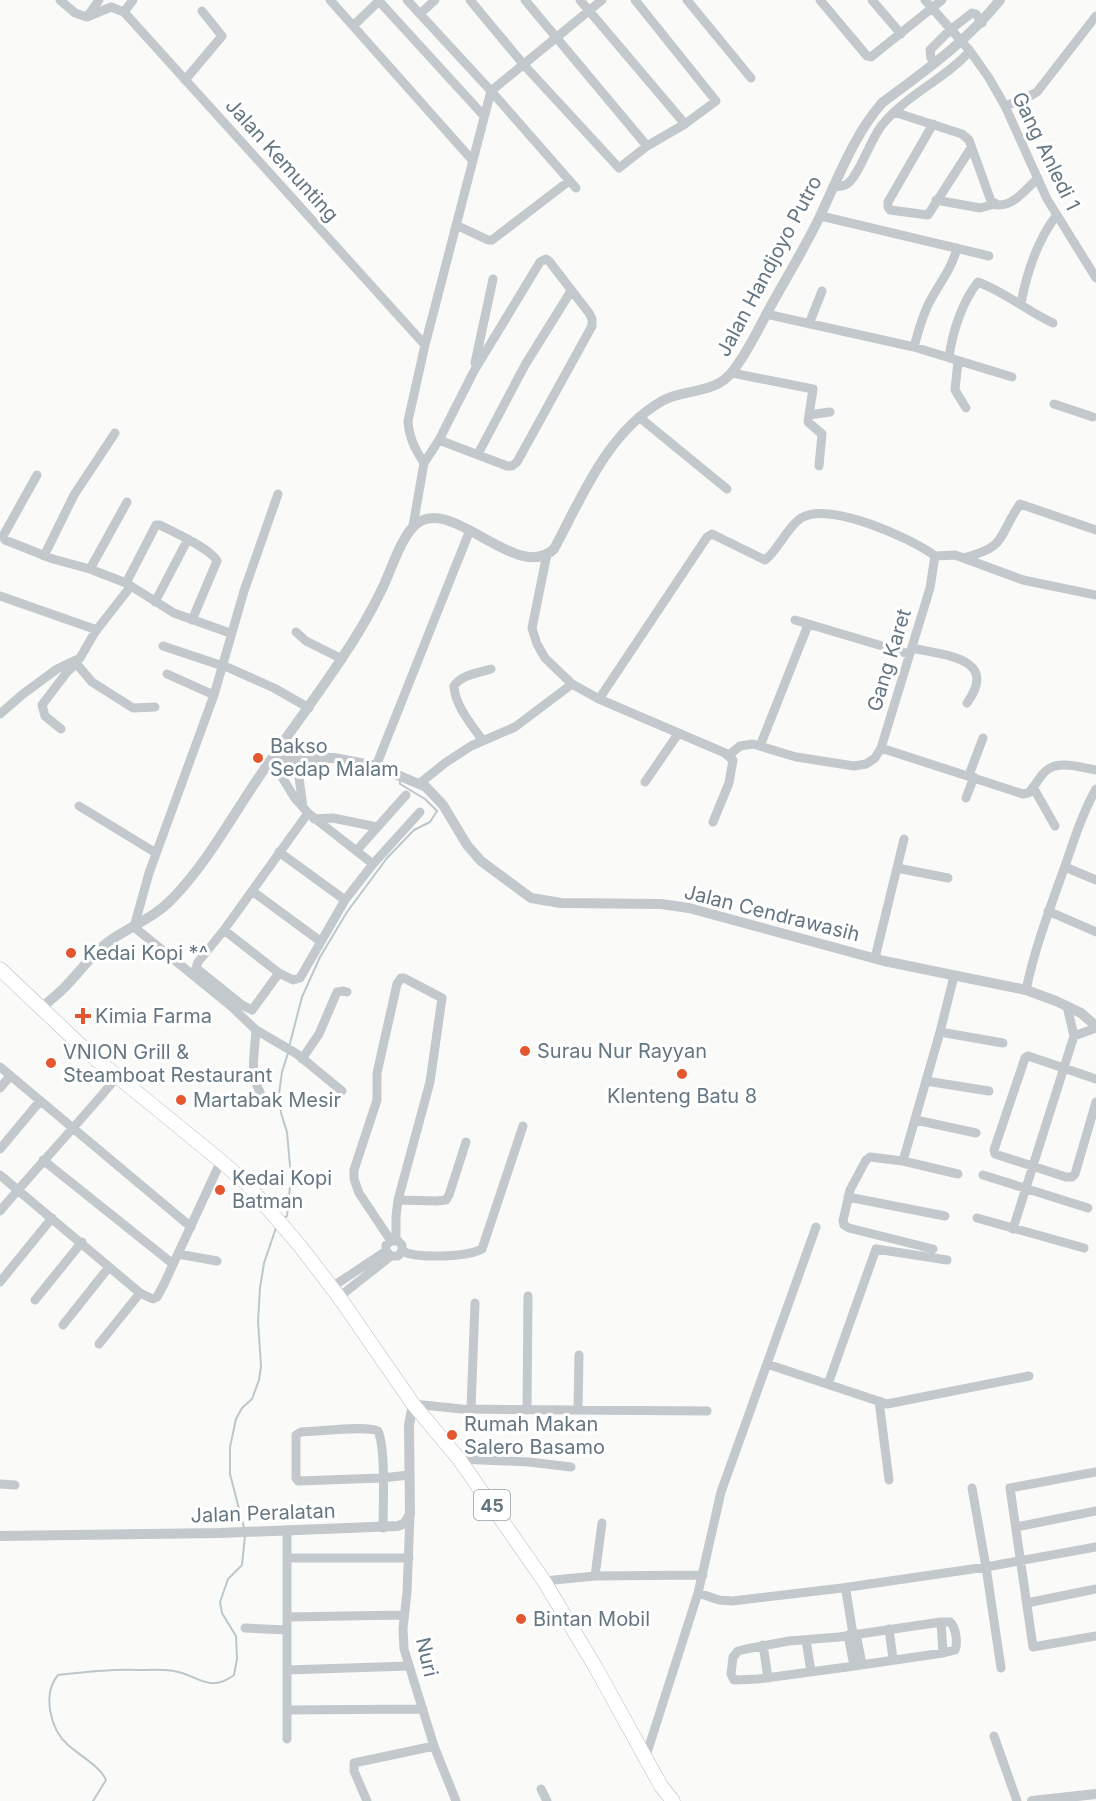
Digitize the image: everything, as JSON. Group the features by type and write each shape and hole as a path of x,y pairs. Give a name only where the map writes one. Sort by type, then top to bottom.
{"main road":[{"name":"45","path":"0,969 40,1009 117,1077 221,1161 262,1200 285,1228 335,1292 413,1404 459,1459 544,1581 596,1668 645,1759 673,1801"}],"street":[{"path":"60,0 75,14 87,17 115,7 124,12 133,0"},
{"path":"87,17 99,0"},
{"path":"330,0 473,161"},
{"path":"353,26 379,0 484,116"},
{"path":"407,0 576,188"},
{"path":"420,14 435,0"},
{"path":"470,0 524,65 620,168 647,146 685,124 716,100 635,0"},
{"path":"525,0 558,36 647,146"},
{"path":"580,0 685,124"},
{"path":"424,463 408,432 408,421 425,345 491,91 602,0"},
{"path":"687,0 751,78"},
{"path":"820,0 867,56 871,57 942,0"},
{"path":"872,0 902,34"},
{"name":"Gang Anledi 1","path":"925,0 970,51 1005,106 1056,216 1096,278"},
{"name":"Jalan Handjoyo Putro","path":"547,554 554,549 607,451 639,417 664,399 710,388 723,382 732,373 821,216 855,142 873,113 882,103 962,42 982,23 1000,0"},
{"path":"185,80 222,36 202,11"},
{"name":"Jalan Kemunting","path":"124,12 425,345"},
{"path":"935,63 931,58 930,50 950,30 972,13 976,14 982,23"},
{"path":"1005,106 1026,98 1047,86 1072,45 1096,16"},
{"path":"833,187 844,186 854,177 874,136 894,112 911,96 958,64 970,51"},
{"path":"894,112 962,134 969,140 995,204"},
{"path":"933,124 888,202 890,210 928,215 971,148"},
{"path":"936,200 980,208 995,204 1002,206 1008,204 1038,177"},
{"path":"456,225 492,240 569,181"},
{"path":"821,216 989,256"},
{"path":"1021,303 1041,238 1056,216"},
{"path":"914,347 923,316 949,270 957,248"},
{"path":"414,526 424,463 439,440 474,371 543,260 549,261 593,322 517,462 510,466 439,440"},
{"path":"474,371 493,279"},
{"path":"966,408 955,390 956,325 978,282 1021,303 1035,315 1053,323"},
{"path":"478,454 525,365 571,291"},
{"path":"809,324 822,291"},
{"path":"766,314 914,347 1012,377"},
{"path":"732,373 812,389 814,392 809,423 822,434 819,466"},
{"path":"1054,404 1093,417"},
{"path":"809,415 831,412"},
{"path":"639,417 727,489"},
{"path":"44,556 74,495 115,432"},
{"path":"37,475 3,536 7,542 44,556 90,569 128,585 174,613 230,633"},
{"path":"134,927 156,853 225,667 230,633 278,494"},
{"path":"90,569 127,502"},
{"path":"963,558 997,545 1020,504 1096,530"},
{"path":"599,699 707,537 712,534 765,560 800,519 844,515 908,540 935,556 963,558 1023,580 1096,595"},
{"path":"40,1009 97,952 170,901 195,873 342,659 379,596 405,539 414,526 420,522 434,518 442,519 470,530 519,556 536,557 547,554 532,628 545,658 572,684 599,699 731,758"},
{"path":"61,729 45,716 42,705 80,658 128,585 156,525 188,539 211,553 217,561 192,620"},
{"path":"376,766 470,530"},
{"path":"155,602 188,539"},
{"name":"Gang Karet","path":"881,748 930,588 935,556"},
{"path":"0,596 97,630"},
{"path":"795,620 910,651 952,656 968,662 973,668 977,685 976,692 968,703"},
{"path":"760,746 808,625"},
{"path":"296,632 306,641 342,659"},
{"path":"163,646 225,667 274,688 309,708"},
{"path":"76,663 92,682 133,708 155,707"},
{"path":"0,714 57,669 76,663"},
{"path":"483,741 456,698 454,686 457,681 466,676 491,669"},
{"path":"167,674 213,695"},
{"path":"419,784 471,746 515,727 572,684"},
{"path":"645,782 678,734"},
{"path":"966,798 983,738"},
{"path":"713,822 729,783 731,758 744,744 760,746 796,757 854,766 866,764 875,758 881,748 1023,794 1028,793 1047,770 1054,767 1061,765 1096,770"},
{"path":"279,973 252,1010 242,1005 196,968 198,962 224,930 308,813 298,770 292,758"},
{"name":"Jalan Cendrawasih","path":"270,764 292,758 334,758 376,766 419,784 435,794 467,845 481,861 531,898 561,903 661,904 689,908 875,958 1026,990 1067,1006 1096,1027"},
{"path":"270,764 308,813 373,864"},
{"path":"1033,788 1055,826"},
{"path":"1026,990 1037,943 1048,911 1084,811 1096,789"},
{"path":"357,850 406,795"},
{"path":"79,806 156,853"},
{"path":"224,930 279,973 293,980 300,978 345,900 373,864 420,812"},
{"path":"308,813 377,827"},
{"path":"875,958 904,839"},
{"path":"279,852 345,900"},
{"path":"1065,867 1096,880"},
{"path":"897,868 948,878"},
{"path":"252,891 320,941"},
{"path":"1048,911 1096,932"},
{"path":"134,927 208,987 256,1030 302,1059 342,1091"},
{"path":"903,1161 954,976"},
{"path":"388,1254 386,1245 393,1240 398,1200 430,1082 442,998 404,978 401,978 397,984 377,1073 377,1100 354,1170 358,1193 393,1240 400,1243 402,1251"},
{"path":"302,1059 319,1034 337,992 343,990 347,992"},
{"path":"1013,1229 1074,1036 1067,1006"},
{"path":"1074,1036 1096,1027"},
{"path":"256,1030 253,1072 254,1081 260,1092"},
{"path":"940,1032 1003,1043"},
{"path":"1096,1079 1033,1056 1024,1058 994,1150 995,1154 1066,1178 1072,1177 1075,1174 1096,1102"},
{"path":"0,1067 191,1227"},
{"path":"0,1088 10,1076"},
{"path":"0,1211 43,1160 75,1128 117,1077"},
{"path":"926,1081 989,1090"},
{"path":"0,1149 40,1101"},
{"path":"916,1120 976,1133"},
{"path":"402,1251 428,1255 468,1253 482,1249 523,1126"},
{"path":"398,1200 436,1202 446,1200 466,1142"},
{"path":"933,1249 844,1225 848,1197 862,1164 870,1157 903,1161 958,1174"},
{"path":"43,1160 173,1264"},
{"path":"0,1175 149,1299 157,1297 221,1161"},
{"path":"983,1175 1088,1208"},
{"path":"848,1197 945,1216"},
{"path":"3,1278 52,1218"},
{"path":"977,1218 1084,1248"},
{"path":"645,1759 699,1593 721,1492 816,1227"},
{"path":"35,1300 82,1242"},
{"path":"828,1384 876,1249 947,1260"},
{"path":"335,1292 388,1254 398,1256 402,1251"},
{"path":"178,1254 217,1261"},
{"path":"63,1325 109,1267"},
{"path":"99,1344 140,1293"},
{"path":"527,1410 528,1296"},
{"path":"471,1409 475,1303"},
{"path":"578,1409 579,1355"},
{"path":"767,1364 887,1404 1029,1376"},
{"path":"879,1401 889,1480"},
{"path":"410,1514 409,1425 413,1404 471,1409 707,1411"},
{"path":"383,1528 382,1478 382,1442 377,1430 301,1432 296,1435 296,1478 298,1481 382,1478 409,1474"},
{"path":"459,1459 529,1462 571,1467"},
{"path":"1096,1472 1010,1488 1033,1647 1096,1636"},
{"path":"0,1484 15,1485"},
{"path":"972,1488 1001,1668"},
{"path":"1016,1527 1096,1511"},
{"name":"Jalan Peralatan","path":"0,1536 248,1533 383,1528 405,1523 410,1514"},
{"name":"Nuri","path":"410,1514 403,1638 409,1666 434,1746 456,1801"},
{"path":"595,1576 603,1523"},
{"path":"287,1530 287,1739"},
{"path":"699,1593 719,1600 732,1600 842,1588 986,1568 1096,1547"},
{"path":"287,1558 409,1558"},
{"path":"544,1581 595,1576 703,1575"},
{"path":"842,1588 846,1591 858,1665"},
{"path":"1027,1603 1096,1589"},
{"path":"287,1617 405,1615"},
{"path":"940,1623 943,1653"},
{"path":"953,1623 957,1647 955,1650 943,1653 768,1678 734,1680 731,1674 731,1662 738,1651 763,1645 852,1634 953,1623"},
{"path":"245,1628 287,1630"},
{"path":"889,1629 893,1659"},
{"path":"806,1640 811,1672"},
{"path":"763,1645 768,1678"},
{"path":"287,1670 409,1666"},
{"path":"287,1710 423,1709"},
{"path":"994,1736 1017,1801"},
{"path":"367,1801 354,1771 354,1763 434,1746"},
{"path":"541,1789 547,1801"},
{"path":"1032,1801 1096,1794"}],"waterway":[{"path":"289,1047 302,997 320,957 347,912 387,858 414,830 430,822 437,811 425,799 400,784 400,781"},
{"path":"283,1219 287,1216 291,1177 287,1132 281,1113 279,1094 288,1053"},
{"path":"244,1528 230,1474 230,1447 236,1419 242,1408 252,1399 259,1380 261,1366 258,1321 260,1288 264,1263 277,1225"},
{"path":"93,1801 106,1780 95,1766 68,1745 57,1730 49,1701 53,1683 58,1675 107,1670 169,1670 210,1683 217,1683 234,1675 237,1659 236,1636 222,1613 220,1602 228,1579 242,1565 245,1536"}],"place":[{"name":"Bakso Sedap Malam","path":"258,758"},
{"name":"Kedai Kopi *^","path":"71,953"},
{"name":"Kimia Farma","path":"83,1016"},
{"name":"Surau Nur Rayyan","path":"525,1051"},
{"name":"VNION Grill & Steamboat Restaurant","path":"51,1063"},
{"name":"Klenteng Batu 8","path":"682,1074"},
{"name":"Martabak Mesir","path":"181,1100"},
{"name":"Kedai Kopi Batman","path":"220,1190"},
{"name":"Rumah Makan Salero Basamo","path":"452,1435"},
{"name":"Bintan Mobil","path":"521,1619"}]}
